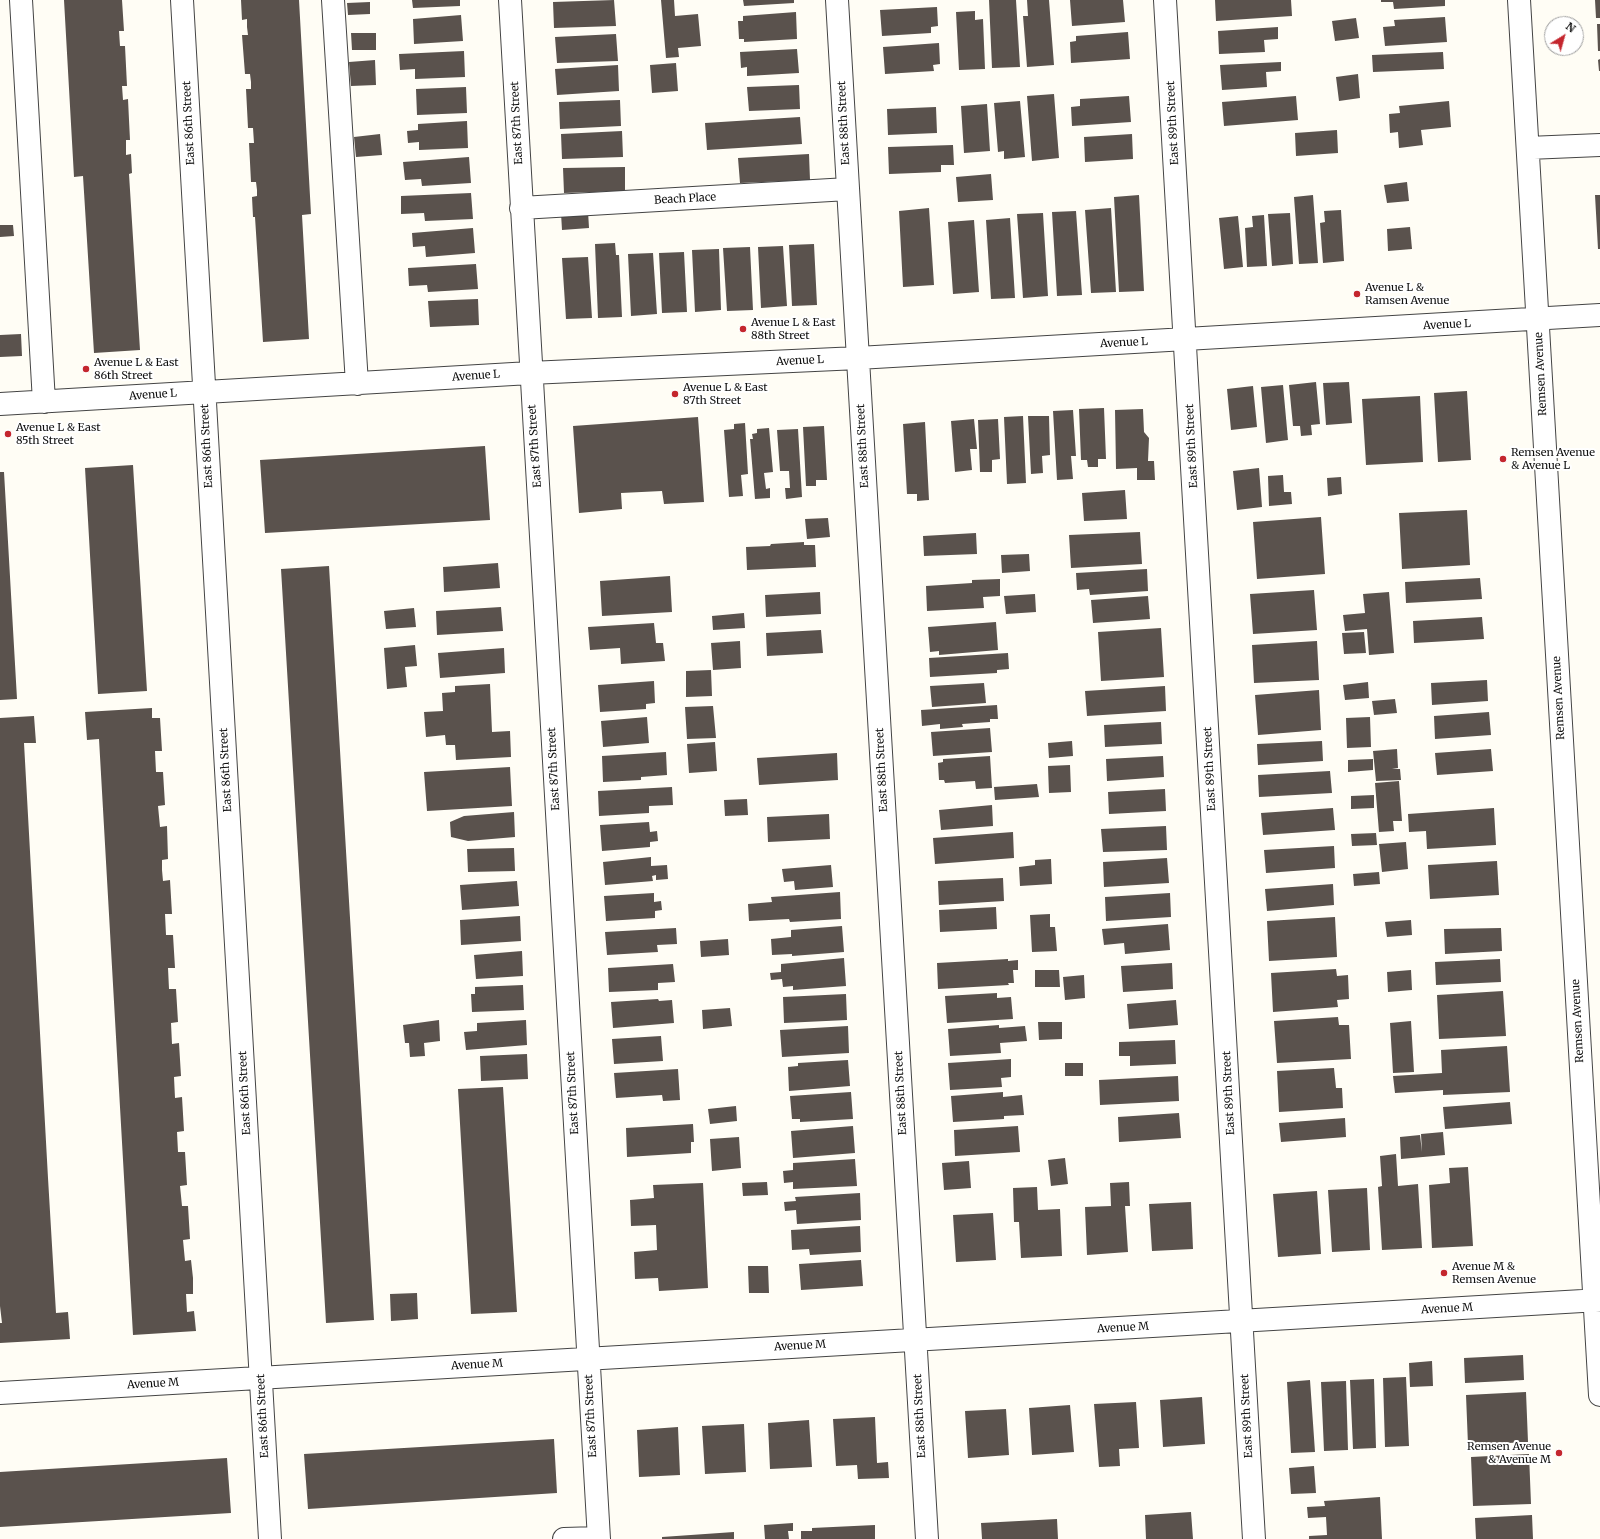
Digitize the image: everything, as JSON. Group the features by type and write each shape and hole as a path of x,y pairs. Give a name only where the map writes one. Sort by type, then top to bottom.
{"street":[{"path":"21,0 44,402"},
{"name":"East 86th Street","path":"182,0 270,1539"},
{"path":"333,0 357,384"},
{"name":"East 87th Street","path":"510,0 530,373 598,1538"},
{"name":"East 88th Street","path":"838,0 927,1539"},
{"name":"East 89th Street","path":"1165,0 1186,339 1254,1539"},
{"name":"Remsen Avenue","path":"1519,0 1597,1300 1600,1395"},
{"path":"1528,148 1600,146"},
{"name":"Beach Place","path":"521,208 848,189"},
{"name":"Avenue L","path":"0,404 530,373 858,358 1600,315"},
{"name":"Avenue M","path":"0,1393 1597,1300"},
{"path":"564,1539 598,1538"}],"building":[{"path":"64,0 122,0 124,31 119,31 120,46 125,46 127,86 122,86 123,100 128,99 130,140 126,140 126,155 131,154 132,173 129,174 140,350 94,353 83,176 74,177"},
{"path":"241,0 299,0 311,214 302,215 309,339 263,342 255,217 253,217 252,197 257,196 257,190 256,182 251,182 249,143 254,143 253,128 248,128 246,89 251,89 251,82 250,74 245,74 242,35 248,35 247,19 242,20"},
{"path":"412,0 460,0 460,6 413,8"},
{"path":"614,0 616,26 554,28 553,2"},
{"path":"661,0 674,0 675,16 698,14 701,46 678,48 679,57 666,58"},
{"path":"743,0 794,0 794,3 744,6"},
{"path":"989,0 1016,0 1020,67 992,68"},
{"path":"1027,0 1049,0 1054,65 1027,67 1023,16 1028,16"},
{"path":"1070,0 1123,0 1125,22 1072,26"},
{"path":"1215,0 1291,0 1292,16 1216,21"},
{"path":"1381,0 1445,0 1445,6 1394,9 1393,2 1381,2"},
{"path":"1595,0 1600,0 1600,18 1596,18"},
{"path":"370,2 370,14 348,15 347,3"},
{"path":"937,7 938,26 931,27 931,33 882,36 880,10"},
{"path":"975,11 975,20 983,19 985,69 959,70 956,12"},
{"path":"796,12 797,39 744,42 744,39 739,39 738,21 743,21 743,16"},
{"path":"461,15 463,41 414,44 413,19"},
{"path":"1445,17 1447,42 1385,46 1383,27 1395,26 1394,20"},
{"path":"1356,18 1359,38 1335,41 1332,21"},
{"path":"1597,24 1600,24 1600,51 1598,51"},
{"path":"1278,27 1278,39 1264,40 1265,52 1219,54 1218,31"},
{"path":"1128,32 1130,59 1071,63 1070,42 1076,41 1076,36"},
{"path":"351,33 376,33 376,50 352,50"},
{"path":"616,34 618,61 557,63 555,37"},
{"path":"939,43 940,64 933,65 934,71 885,74 883,47"},
{"path":"797,49 799,73 747,76 747,67 741,68 740,52"},
{"path":"464,51 465,77 415,79 415,69 400,70 399,54"},
{"path":"1443,52 1444,69 1373,72 1372,55"},
{"path":"1600,59 1600,71 1599,71 1598,60"},
{"path":"375,60 376,85 351,86 349,62"},
{"path":"1281,62 1281,71 1266,72 1267,87 1222,90 1220,65"},
{"path":"676,63 678,91 652,93 650,65"},
{"path":"618,65 619,91 557,95 555,69"},
{"path":"1358,74 1360,98 1339,101 1336,77"},
{"path":"799,85 800,109 749,111 747,87"},
{"path":"466,87 467,113 417,115 416,89"},
{"path":"1054,94 1059,158 1032,161 1027,96"},
{"path":"1129,96 1131,122 1072,126 1071,107 1080,106 1080,99"},
{"path":"1296,96 1298,120 1224,126 1222,102"},
{"path":"620,100 621,126 560,129 559,102"},
{"path":"1020,101 1025,157 1004,159 1004,151 998,152 994,103"},
{"path":"1449,101 1451,127 1421,130 1423,145 1399,148 1398,132 1390,133 1389,114 1400,113 1399,106"},
{"path":"987,104 990,151 964,153 961,106"},
{"path":"936,107 937,133 888,135 887,109"},
{"path":"800,117 802,144 707,150 705,123"},
{"path":"467,121 468,148 419,150 419,142 408,143 407,131 418,130 418,124"},
{"path":"1337,130 1338,153 1296,156 1295,133"},
{"path":"622,131 623,157 562,159 561,134"},
{"path":"380,134 382,155 356,157 354,137"},
{"path":"1132,134 1133,159 1085,162 1084,137"},
{"path":"953,145 954,165 941,165 941,172 889,174 888,147"},
{"path":"809,154 810,180 740,183 738,158"},
{"path":"469,157 471,183 422,186 421,179 405,180 403,162"},
{"path":"625,167 625,191 564,193 563,168"},
{"path":"991,174 993,200 958,202 956,177"},
{"path":"1407,182 1409,201 1387,203 1384,185"},
{"path":"471,193 473,219 425,221 424,213 401,214 401,196"},
{"path":"1139,195 1144,291 1119,292 1114,197"},
{"path":"1313,195 1318,263 1299,264 1294,197"},
{"path":"1595,195 1600,195 1600,249 1598,249"},
{"path":"929,208 934,285 903,287 899,211"},
{"path":"1111,208 1116,292 1091,293 1085,210"},
{"path":"1341,210 1344,261 1323,263 1320,223 1325,222 1324,211"},
{"path":"588,211 589,228 562,230 561,213"},
{"path":"1076,211 1082,295 1057,296 1052,212"},
{"path":"1043,213 1048,296 1023,298 1017,214"},
{"path":"1290,213 1293,264 1272,266 1268,214"},
{"path":"1264,215 1267,266 1247,267 1245,228 1253,227 1252,216"},
{"path":"1238,216 1243,267 1224,269 1219,218"},
{"path":"1010,218 1015,298 991,299 986,220"},
{"path":"974,220 979,292 953,294 948,222"},
{"path":"0,225 13,225 14,236 0,237"},
{"path":"1410,227 1412,249 1388,251 1387,229"},
{"path":"473,228 475,253 426,257 425,246 413,247 412,233"},
{"path":"615,243 616,255 619,255 622,317 598,318 595,244"},
{"path":"814,244 817,305 792,306 789,245"},
{"path":"783,246 787,306 761,308 758,247"},
{"path":"750,247 753,310 727,311 723,248"},
{"path":"719,249 721,310 695,312 692,250"},
{"path":"684,252 687,312 662,313 659,253"},
{"path":"653,253 657,314 631,316 628,254"},
{"path":"588,257 592,318 566,319 562,258"},
{"path":"476,264 478,289 428,292 427,285 409,286 408,268"},
{"path":"478,299 479,325 430,327 428,301"},
{"path":"21,334 22,356 0,357 0,335"},
{"path":"1316,382 1320,424 1311,425 1312,435 1301,436 1300,426 1293,426 1289,385"},
{"path":"1349,382 1352,423 1326,425 1323,383"},
{"path":"1283,385 1288,440 1266,443 1261,387"},
{"path":"1253,386 1257,427 1231,430 1227,389"},
{"path":"1467,391 1471,460 1438,462 1434,393"},
{"path":"1420,396 1423,462 1366,465 1362,399"},
{"path":"1104,408 1106,459 1098,459 1098,467 1088,467 1087,460 1081,460 1079,409"},
{"path":"1143,409 1144,432 1149,438 1148,461 1154,461 1155,480 1137,480 1137,468 1116,469 1115,410"},
{"path":"1073,410 1076,456 1071,456 1073,479 1057,480 1053,411"},
{"path":"1023,416 1026,483 1007,484 1004,417"},
{"path":"1028,416 1049,416 1050,455 1042,456 1043,473 1031,474"},
{"path":"698,417 704,502 664,504 662,491 621,493 622,509 579,513 573,426"},
{"path":"974,419 977,449 970,449 972,470 955,472 951,421"},
{"path":"998,419 1000,459 992,460 992,472 980,472 978,420"},
{"path":"925,422 929,500 917,501 917,494 907,494 903,424"},
{"path":"745,423 748,474 741,475 743,496 729,497 724,430 734,429 734,424"},
{"path":"824,426 827,480 816,480 816,486 806,486 803,427"},
{"path":"769,428 773,472 764,473 766,489 770,488 770,498 755,499 750,439 753,439 752,434 757,433 757,429"},
{"path":"798,429 802,497 786,499 785,488 790,488 789,471 780,471 777,430"},
{"path":"485,446 490,520 265,533 260,460"},
{"path":"133,465 147,691 98,694 85,468"},
{"path":"1259,468 1262,507 1237,510 1233,471"},
{"path":"0,472 4,472 17,699 0,700"},
{"path":"1283,475 1284,492 1291,492 1292,504 1269,506 1268,476"},
{"path":"1341,477 1342,494 1328,496 1327,478"},
{"path":"1125,490 1127,519 1084,521 1082,493"},
{"path":"1467,510 1470,565 1402,569 1399,513"},
{"path":"1321,517 1325,574 1257,579 1253,522"},
{"path":"828,518 830,537 807,539 805,519"},
{"path":"1140,532 1142,564 1071,568 1069,535"},
{"path":"976,533 977,554 924,556 923,536"},
{"path":"804,542 804,545 815,545 816,567 747,570 746,547"},
{"path":"1029,554 1030,571 1002,573 1001,555"},
{"path":"498,563 500,588 444,592 443,567"},
{"path":"329,566 374,1320 326,1323 281,569"},
{"path":"1147,569 1148,591 1090,595 1089,589 1077,590 1076,573"},
{"path":"670,576 672,612 602,616 600,581"},
{"path":"1480,578 1482,599 1406,603 1405,582"},
{"path":"1000,579 1000,596 983,597 984,608 927,611 926,586 972,583 972,580"},
{"path":"1314,590 1317,630 1253,634 1250,594"},
{"path":"820,592 821,614 766,617 765,595"},
{"path":"1389,592 1394,653 1369,655 1367,629 1345,631 1343,615 1365,613 1363,594"},
{"path":"1035,594 1036,612 1006,614 1004,596"},
{"path":"1148,596 1150,619 1093,623 1091,600"},
{"path":"501,607 503,631 437,635 436,611"},
{"path":"414,608 416,627 386,629 384,611"},
{"path":"744,613 745,628 713,630 712,616"},
{"path":"1482,617 1484,639 1414,643 1413,621"},
{"path":"996,622 998,650 939,655 939,651 930,652 928,627"},
{"path":"654,623 656,643 663,643 665,661 621,664 620,648 590,650 588,627"},
{"path":"1161,628 1164,677 1101,681 1098,632"},
{"path":"821,630 823,653 767,656 766,633"},
{"path":"1364,632 1366,653 1344,654 1342,633"},
{"path":"740,641 741,668 713,670 711,643"},
{"path":"1317,641 1319,680 1254,683 1252,645"},
{"path":"415,645 417,666 405,667 407,687 387,689 384,648"},
{"path":"504,648 505,673 440,678 438,653"},
{"path":"1008,653 1009,669 997,670 997,673 930,677 929,658"},
{"path":"711,670 712,696 686,697 686,671"},
{"path":"1487,680 1488,701 1432,705 1431,683"},
{"path":"654,681 655,703 646,704 646,709 600,712 598,685"},
{"path":"1368,682 1369,698 1345,700 1343,685"},
{"path":"984,683 986,703 932,707 930,686"},
{"path":"490,684 492,732 510,731 511,757 456,760 455,745 446,745 445,735 426,737 424,712 443,711 442,693 455,692 455,686"},
{"path":"1165,686 1166,711 1087,716 1085,691"},
{"path":"1319,690 1321,730 1258,735 1255,695"},
{"path":"1395,699 1397,713 1374,715 1372,701"},
{"path":"997,705 998,719 990,719 990,722 962,724 963,727 940,729 940,724 922,726 921,710"},
{"path":"713,706 716,738 687,739 685,707"},
{"path":"152,708 152,718 160,718 162,751 155,751 156,772 163,772 165,805 158,806 160,827 167,826 168,859 162,860 162,870 163,881 170,880 172,914 165,914 166,935 173,935 175,968 168,968 169,989 176,989 178,1022 171,1023 172,1044 179,1043 181,1076 174,1077 175,1098 182,1097 184,1131 177,1132 178,1152 185,1152 187,1185 180,1186 182,1206 188,1206 190,1239 183,1240 185,1261 191,1260 193,1278 193,1294 186,1294 187,1312 194,1311 196,1331 133,1335 99,739 87,740 85,712"},
{"path":"1489,712 1491,735 1435,739 1434,716"},
{"path":"34,716 36,743 24,743 48,1178 56,1313 68,1312 70,1339 0,1343 0,1323 2,1323 0,1306 0,718"},
{"path":"647,717 649,743 603,747 601,721"},
{"path":"1370,717 1371,747 1347,748 1346,718"},
{"path":"1161,722 1162,744 1105,747 1104,725"},
{"path":"990,728 992,752 933,756 931,732"},
{"path":"1072,741 1073,756 1049,758 1048,743"},
{"path":"1322,741 1323,761 1258,765 1257,744"},
{"path":"715,742 717,771 689,773 687,744"},
{"path":"1397,749 1398,768 1392,769 1400,769 1401,780 1376,781 1373,751"},
{"path":"1491,749 1493,771 1437,775 1435,753"},
{"path":"666,752 667,775 641,777 641,780 603,782 602,756"},
{"path":"837,753 838,780 759,785 757,758"},
{"path":"990,756 992,788 976,789 975,781 945,783 944,780 939,780 938,763 943,762 943,759"},
{"path":"1163,756 1164,777 1107,781 1106,759"},
{"path":"1373,759 1373,770 1348,772 1348,760"},
{"path":"1070,765 1071,792 1049,793 1048,766"},
{"path":"510,767 512,806 427,811 424,772"},
{"path":"1330,771 1332,793 1259,797 1258,775"},
{"path":"1399,781 1402,821 1393,821 1394,831 1379,832 1375,783"},
{"path":"1037,784 1039,797 995,800 994,787"},
{"path":"672,787 673,805 649,806 649,813 599,816 598,791"},
{"path":"1165,789 1166,811 1109,814 1108,792"},
{"path":"1374,795 1374,808 1351,809 1351,796"},
{"path":"747,799 748,815 725,816 724,800"},
{"path":"992,805 993,826 941,830 939,810"},
{"path":"1333,808 1335,830 1263,835 1261,813"},
{"path":"1494,808 1496,845 1427,849 1426,831 1409,832 1408,814"},
{"path":"514,812 515,837 468,841 451,837 450,822 464,816"},
{"path":"829,814 830,839 768,842 767,817"},
{"path":"649,822 650,832 657,831 658,841 650,842 650,847 602,851 600,825"},
{"path":"1166,826 1167,850 1103,852 1101,829"},
{"path":"1013,832 1014,858 935,864 933,838"},
{"path":"1376,833 1377,845 1352,846 1351,834"},
{"path":"1406,842 1408,869 1382,872 1379,844"},
{"path":"1334,846 1335,868 1266,873 1264,850"},
{"path":"514,848 515,871 468,872 467,849"},
{"path":"651,857 651,866 667,865 668,879 656,880 656,875 652,876 653,881 605,885 603,862"},
{"path":"1167,858 1169,883 1104,887 1103,862"},
{"path":"1051,859 1052,884 1020,886 1019,867 1035,865 1035,860"},
{"path":"1497,861 1499,895 1430,899 1428,865"},
{"path":"831,865 833,887 795,890 794,881 784,882 782,869"},
{"path":"1379,872 1380,884 1354,886 1353,874"},
{"path":"1003,878 1004,901 939,905 938,881"},
{"path":"517,881 519,906 462,910 460,885"},
{"path":"1333,884 1334,905 1267,911 1265,889"},
{"path":"840,892 841,919 790,922 789,919 749,921 748,904 772,902 771,897"},
{"path":"654,893 654,902 661,901 662,910 655,911 655,918 606,921 604,896"},
{"path":"1170,893 1171,917 1106,921 1105,897"},
{"path":"996,907 997,929 940,932 939,910"},
{"path":"1050,914 1050,927 1055,927 1057,951 1032,952 1030,915"},
{"path":"520,916 521,941 461,945 460,920"},
{"path":"1335,917 1337,957 1269,961 1267,921"},
{"path":"1411,920 1412,935 1387,937 1385,922"},
{"path":"1168,924 1170,950 1125,954 1124,943 1104,945 1102,929"},
{"path":"842,926 844,952 792,956 792,954 772,955 771,939 791,937 791,930"},
{"path":"676,928 677,944 657,945 658,952 607,955 605,932"},
{"path":"1501,928 1502,951 1445,954 1444,929"},
{"path":"728,939 729,955 701,957 700,941"},
{"path":"522,951 523,976 476,979 474,955"},
{"path":"844,958 846,986 793,990 793,986 783,987 782,979 771,980 770,973 781,972 781,964"},
{"path":"1008,959 1008,961 1018,960 1018,970 1013,970 1014,983 1008,983 1009,985 938,989 937,963"},
{"path":"1500,959 1501,982 1436,985 1435,962"},
{"path":"1172,963 1173,989 1123,992 1121,966"},
{"path":"673,964 675,982 658,983 658,990 609,992 608,968"},
{"path":"1336,969 1337,976 1348,975 1349,999 1337,1000 1338,1007 1273,1012 1271,973"},
{"path":"1035,970 1059,970 1060,987 1035,987"},
{"path":"1411,970 1412,990 1388,992 1387,972"},
{"path":"1084,975 1085,998 1065,1000 1063,977"},
{"path":"523,985 524,1010 472,1012 471,994 475,994 475,987"},
{"path":"1503,991 1506,1036 1439,1039 1437,995"},
{"path":"997,993 997,998 1011,997 1013,1019 947,1023 945,996"},
{"path":"846,994 847,1020 784,1023 783,997"},
{"path":"658,999 659,1001 672,1000 674,1023 613,1028 611,1002"},
{"path":"1176,1000 1178,1025 1129,1029 1127,1004"},
{"path":"730,1008 732,1026 703,1029 702,1010"},
{"path":"1338,1017 1339,1025 1349,1025 1351,1059 1277,1063 1274,1021"},
{"path":"439,1020 440,1041 424,1043 425,1056 410,1057 409,1043 405,1043 403,1025"},
{"path":"526,1020 527,1045 466,1050 464,1032 477,1031 477,1023"},
{"path":"1411,1021 1414,1072 1393,1073 1390,1023"},
{"path":"1038,1022 1062,1022 1062,1039 1039,1040"},
{"path":"999,1025 999,1028 1025,1026 1027,1041 1000,1043 1001,1053 950,1056 948,1029"},
{"path":"848,1026 849,1053 782,1057 780,1030"},
{"path":"661,1036 663,1061 614,1064 612,1039"},
{"path":"1175,1040 1176,1064 1130,1066 1130,1056 1119,1056 1119,1042"},
{"path":"1507,1046 1510,1092 1443,1095 1443,1090 1395,1093 1393,1076 1442,1073 1441,1050"},
{"path":"527,1054 528,1079 481,1081 480,1056"},
{"path":"1011,1059 1011,1077 1001,1078 1002,1087 950,1090 948,1063"},
{"path":"848,1060 850,1086 789,1091 788,1067 798,1066 798,1063"},
{"path":"1065,1063 1083,1063 1083,1076 1065,1076"},
{"path":"1334,1068 1336,1088 1342,1088 1343,1108 1279,1112 1277,1071"},
{"path":"678,1069 680,1100 663,1101 662,1095 616,1098 614,1073"},
{"path":"1178,1076 1179,1101 1100,1105 1099,1080"},
{"path":"503,1087 517,1312 471,1314 458,1089"},
{"path":"851,1092 853,1119 800,1122 800,1119 792,1119 790,1096"},
{"path":"1003,1092 1003,1097 1022,1095 1024,1115 1004,1116 1004,1119 953,1122 951,1096"},
{"path":"1510,1102 1512,1124 1445,1129 1443,1107"},
{"path":"736,1106 737,1121 710,1124 708,1109"},
{"path":"1179,1113 1181,1138 1119,1142 1118,1117"},
{"path":"1345,1118 1346,1137 1281,1142 1279,1123"},
{"path":"693,1124 694,1142 691,1142 691,1153 627,1157 626,1128"},
{"path":"853,1126 855,1153 793,1158 791,1131"},
{"path":"1018,1126 1020,1152 955,1156 954,1130"},
{"path":"1443,1132 1445,1155 1401,1159 1400,1137 1420,1135 1422,1152 1421,1134"},
{"path":"739,1137 741,1168 712,1171 710,1139"},
{"path":"1396,1154 1398,1186 1418,1184 1422,1248 1382,1250 1378,1187 1382,1186 1380,1156"},
{"path":"1065,1158 1068,1184 1051,1186 1048,1160"},
{"path":"855,1159 857,1186 793,1189 793,1182 784,1183 783,1171 793,1170 793,1163"},
{"path":"969,1161 971,1188 944,1190 942,1163"},
{"path":"1468,1167 1473,1246 1432,1248 1429,1185 1450,1183 1449,1168"},
{"path":"767,1182 768,1195 743,1196 742,1183"},
{"path":"1129,1182 1130,1206 1125,1206 1128,1252 1087,1255 1085,1207 1111,1206 1110,1183"},
{"path":"703,1183 708,1288 659,1291 658,1278 635,1279 634,1252 657,1250 656,1225 631,1226 630,1200 654,1198 653,1185"},
{"path":"1037,1187 1038,1210 1060,1209 1062,1256 1021,1258 1019,1222 1014,1222 1013,1188"},
{"path":"1367,1188 1370,1250 1332,1252 1328,1190"},
{"path":"1317,1191 1321,1254 1278,1257 1273,1194"},
{"path":"860,1193 861,1220 797,1224 796,1210 785,1211 784,1202 796,1201 795,1197"},
{"path":"1191,1202 1193,1249 1152,1251 1149,1204"},
{"path":"993,1213 996,1260 956,1262 953,1215"},
{"path":"860,1226 861,1252 810,1255 809,1249 792,1250 791,1230"},
{"path":"861,1260 863,1286 801,1290 799,1264"},
{"path":"748,1266 768,1266 769,1293 749,1293"},
{"path":"417,1293 418,1319 391,1321 390,1294"},
{"path":"1523,1355 1524,1380 1465,1383 1464,1358"},
{"path":"1432,1361 1433,1386 1410,1387 1409,1363"},
{"path":"1406,1377 1409,1446 1385,1447 1383,1378"},
{"path":"1374,1379 1376,1448 1353,1449 1350,1380"},
{"path":"1310,1380 1315,1452 1291,1453 1287,1382"},
{"path":"1346,1381 1348,1450 1324,1451 1321,1382"},
{"path":"1526,1392 1528,1442 1468,1445 1466,1395"},
{"path":"1202,1397 1205,1444 1163,1447 1160,1400"},
{"path":"1136,1402 1139,1448 1119,1449 1120,1466 1099,1467 1094,1404"},
{"path":"1070,1405 1074,1452 1032,1455 1029,1408"},
{"path":"1006,1409 1009,1455 968,1458 965,1411"},
{"path":"875,1417 877,1463 888,1462 889,1478 858,1479 857,1465 836,1466 833,1419"},
{"path":"809,1420 812,1467 770,1469 768,1423"},
{"path":"744,1424 746,1472 705,1474 702,1426"},
{"path":"678,1427 680,1475 639,1477 637,1430"},
{"path":"554,1439 557,1493 308,1509 304,1454"},
{"path":"1529,1454 1531,1504 1473,1506 1471,1457"},
{"path":"227,1458 231,1513 0,1527 0,1472"},
{"path":"1314,1466 1316,1493 1291,1494 1289,1468"},
{"path":"1380,1497 1382,1539 1309,1539 1309,1536 1327,1535 1326,1517 1308,1518 1307,1507 1325,1506 1324,1501"},
{"path":"1191,1512 1193,1539 1146,1539 1145,1515"},
{"path":"1532,1515 1533,1539 1476,1539 1475,1518"},
{"path":"1057,1519 1058,1539 982,1539 981,1523"},
{"path":"793,1523 793,1531 788,1531 789,1539 765,1539 764,1525"},
{"path":"875,1525 875,1539 801,1539 801,1531 812,1531 812,1528"},
{"path":"734,1532 734,1539 662,1539 662,1537"}],"place":[{"name":"Avenue L & Ramsen Avenue","path":"1357,294"},
{"name":"Avenue L & East 88th Street","path":"743,329"},
{"name":"Avenue L & East 86th Street","path":"86,369"},
{"name":"Avenue L & East 87th Street","path":"675,394"},
{"name":"Avenue L & East 85th Street","path":"8,434"},
{"name":"Remsen Avenue & Avenue L","path":"1503,459"},
{"name":"Avenue M & Remsen Avenue","path":"1444,1273"},
{"name":"Remsen Avenue & Avenue M","path":"1559,1453"}]}
